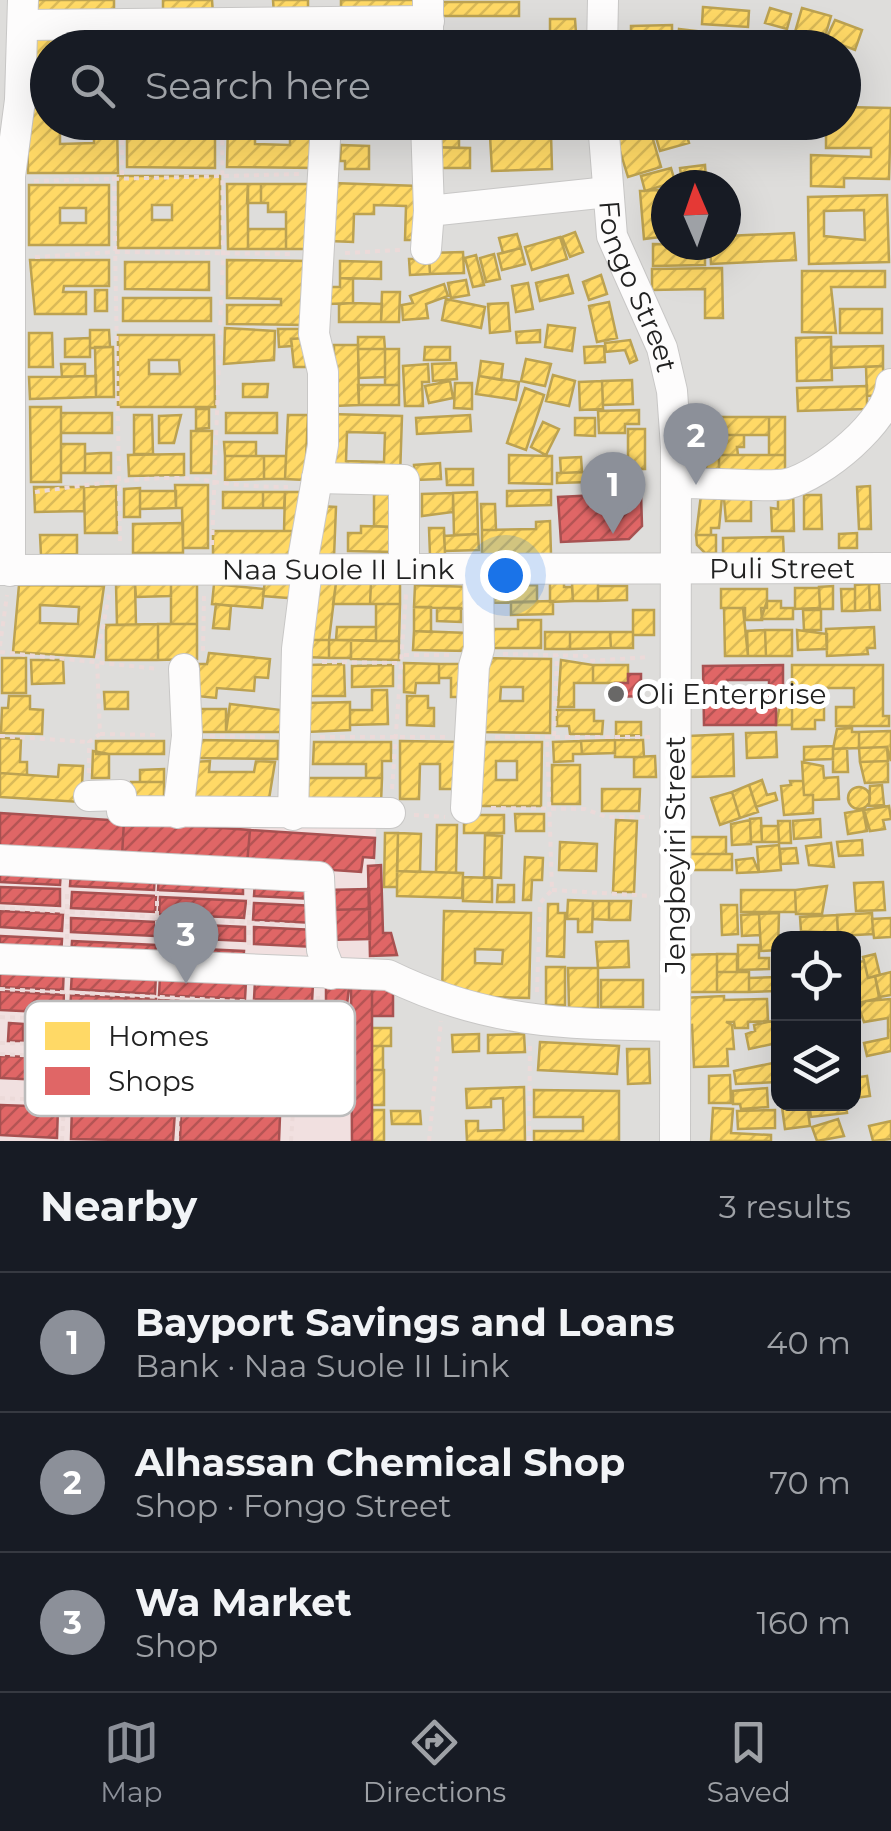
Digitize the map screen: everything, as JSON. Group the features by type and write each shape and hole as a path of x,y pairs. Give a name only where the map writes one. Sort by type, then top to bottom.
{"street":[{"path":"602,30 603,0"},
{"path":"5,570 10,494 10,182 23,12 428,23"},
{"path":"293,815 304,570 322,445 323,372 314,334 325,140"},
{"path":"426,249 427,140"},
{"name":"Fongo Street","path":"604,140 612,236 662,348 672,391 675,568"},
{"path":"429,210 608,192"},
{"path":"676,483 786,484 826,463 870,428 890,398 891,384"},
{"path":"316,483 404,480 406,569"},
{"name":"Naa Suole II Link","path":"5,570 675,568"},
{"name":"Puli Street","path":"675,568 891,568"},
{"name":"Jengbeyiri Street","path":"675,568 675,1141"},
{"path":"466,808 477,655 478,569"},
{"path":"178,813 187,736 184,669"},
{"path":"89,796 121,795 122,811 390,813"},
{"path":"0,860 319,877 323,985"},
{"path":"0,959 323,985 388,975 442,1002 530,1019 568,1024 675,1026"}],"path":[{"path":"122,140 122,175"},
{"path":"5,570 0,649 134,668 184,669 203,658 223,254 222,140"},
{"path":"10,182 223,172 324,174"},
{"path":"100,734 96,660 117,570 120,482 114,176"},
{"path":"10,258 115,252 321,254 426,249"},
{"path":"10,494 120,482 316,483"},
{"path":"406,569 404,655 390,813 455,818 466,808 586,809 606,817 675,816"},
{"path":"404,655 557,655 586,656 588,661 675,657"},
{"path":"529,1141 530,1019 537,998 540,903 552,890 548,809 557,655"},
{"path":"297,662 401,662"},
{"path":"0,736 90,742 100,734 675,737"},
{"path":"89,796 90,742"},
{"path":"552,890 675,898"},
{"path":"0,908 320,927"},
{"path":"0,989 323,985 321,1001"},
{"path":"428,1141 442,1002"},
{"path":"0,1016 25,1017"},
{"path":"0,1043 25,1044"},
{"path":"0,1054 25,1055"},
{"path":"0,1098 25,1099"},
{"path":"62,1141 64,1116"},
{"path":"177,1141 178,1116"},
{"path":"291,1141 293,1116"}],"shaded area":[{"path":"0,0 891,0 891,1141 0,1141"},
{"path":"0,818 376,826 368,1141 0,1141"}],"building: Homes":[{"path":"32,0 114,0 114,17 32,14"},
{"path":"163,0 212,0 213,14 163,15"},
{"path":"273,0 308,0 308,14 274,14"},
{"path":"341,0 421,0 422,15 341,15"},
{"path":"438,2 519,2 519,16 439,16"},
{"path":"703,7 749,11 748,27 702,24"},
{"path":"770,8 791,14 787,29 765,23"},
{"path":"802,8 831,16 827,30 796,30"},
{"path":"550,19 575,19 576,30 550,30"},
{"path":"835,20 862,30 861,33 830,30"},
{"path":"672,25 672,30 631,30 631,26"},
{"path":"125,28 213,29 213,30"},
{"path":"861,107 891,108 889,179 844,178 844,187 811,186 811,155 871,157 871,148 826,148 826,140 861,140"},
{"path":"27,108 30,140 60,140 60,144 117,140 118,173 28,173"},
{"path":"127,140 215,140 215,168 127,167"},
{"path":"228,140 290,145 290,140 317,140 316,168 227,167"},
{"path":"430,140 459,140 459,148 430,147"},
{"path":"490,140 551,140 552,169 492,171"},
{"path":"617,140 653,140 661,167 628,177"},
{"path":"657,140 688,140 689,143 660,151"},
{"path":"341,145 369,146 369,169 345,169 345,161 340,161"},
{"path":"430,147 470,148 470,168 438,168"},
{"path":"705,165 705,170 680,170"},
{"path":"651,173 651,189 645,191 641,176"},
{"path":"118,176 220,176 220,248 118,248","holes":["152,205 172,205 172,220 152,220"]},
{"path":"332,183 419,186 417,240 405,240 406,206 374,205 374,214 354,214 353,242 330,241"},
{"path":"227,184 248,184 248,249 228,249"},
{"path":"248,184 261,184 261,203 247,203"},
{"path":"261,184 309,184 309,249 286,249 286,212 268,212 268,203 261,203"},
{"path":"29,185 109,185 109,245 29,245","holes":["60,208 86,208 86,223 60,223"]},
{"path":"651,190 651,238 644,239 640,191"},
{"path":"887,195 889,262 809,264 808,197","holes":["864,210 865,240 824,236 824,211"]},
{"path":"248,229 286,229 286,249 248,249"},
{"path":"575,232 583,252 570,257 562,237"},
{"path":"794,233 796,260 711,264 711,260 741,260 741,235"},
{"path":"517,234 521,248 503,253 499,238"},
{"path":"560,237 567,259 532,270 525,247"},
{"path":"521,248 525,264 502,270 498,254"},
{"path":"463,252 464,273 430,274 429,253"},
{"path":"494,254 500,279 486,282 480,258"},
{"path":"476,255 484,285 473,287 465,258"},
{"path":"409,259 429,259 430,274 410,275"},
{"path":"30,260 109,260 109,286 64,286 63,292 86,292 86,314 35,314"},
{"path":"227,260 308,261 307,325 227,324 227,305 281,305 281,299 227,298"},
{"path":"653,260 705,260 705,265 653,266"},
{"path":"340,261 381,262 381,279 340,278"},
{"path":"125,262 209,262 209,290 125,289"},
{"path":"722,268 723,318 705,318 705,289 652,290 652,269"},
{"path":"802,271 885,271 885,287 831,287 836,333 802,332"},
{"path":"568,275 573,293 540,301 536,283"},
{"path":"601,275 607,294 589,300 583,282"},
{"path":"340,278 353,279 353,303 329,304 329,287 340,287"},
{"path":"466,280 469,295 451,298 448,283"},
{"path":"528,283 533,309 516,312 512,286"},
{"path":"444,284 448,296 426,304 428,318 403,320 402,305 413,303 410,296"},
{"path":"95,290 107,290 107,311 95,311"},
{"path":"382,292 400,292 399,322 381,322"},
{"path":"123,298 211,298 211,321 123,321"},
{"path":"446,299 485,307 481,328 442,320"},
{"path":"609,302 617,338 597,342 589,306"},
{"path":"508,303 510,331 490,333 488,304"},
{"path":"339,304 382,304 381,322 339,322"},
{"path":"840,309 882,309 882,333 840,333"},
{"path":"548,325 575,328 572,351 545,347"},
{"path":"225,328 275,331 274,360 224,364"},
{"path":"278,329 305,329 305,338 291,339 292,346 279,347"},
{"path":"90,330 109,330 110,347 90,348"},
{"path":"540,330 540,342 517,343 516,332"},
{"path":"29,333 52,333 53,367 29,367"},
{"path":"118,335 214,335 215,407 118,407","holes":["149,360 179,360 180,374 149,374"]},
{"path":"358,337 384,337 385,349 358,349"},
{"path":"831,337 832,380 797,381 796,338"},
{"path":"90,338 90,357 65,357 65,339"},
{"path":"305,338 306,367 294,367 291,339"},
{"path":"630,340 637,360 630,363 625,350 606,352 605,343"},
{"path":"334,345 358,345 359,405 334,406"},
{"path":"604,346 605,362 585,363 584,347"},
{"path":"883,346 883,366 831,368 831,347"},
{"path":"95,347 113,347 114,397 96,397"},
{"path":"425,347 450,347 450,360 424,360"},
{"path":"358,349 385,349 385,377 359,378"},
{"path":"385,349 399,349 399,385 385,385"},
{"path":"526,359 551,364 545,386 521,381"},
{"path":"481,361 503,364 501,380 479,376"},
{"path":"456,363 457,379 433,381 432,364"},
{"path":"61,364 85,364 85,376 62,377"},
{"path":"428,364 429,382 422,382 423,406 405,406 403,366"},
{"path":"883,366 884,395 867,396 866,367"},
{"path":"553,375 575,381 569,406 546,401"},
{"path":"96,376 96,397 30,399 29,377"},
{"path":"479,376 519,382 516,400 476,394"},
{"path":"632,380 633,404 603,405 602,381"},
{"path":"450,381 453,398 429,403 425,386"},
{"path":"602,381 603,409 580,410 579,382"},
{"path":"455,383 472,383 472,409 454,408"},
{"path":"243,384 268,384 267,397 243,397"},
{"path":"358,385 399,385 399,405 359,405"},
{"path":"867,386 867,409 798,411 797,388"},
{"path":"525,388 544,395 526,450 507,443"},
{"path":"30,407 61,407 61,482 31,482"},
{"path":"196,409 209,409 209,428 196,429"},
{"path":"639,410 639,424 625,424 625,433 599,433 598,411"},
{"path":"61,413 112,413 112,433 61,433"},
{"path":"226,413 277,413 277,433 226,433"},
{"path":"330,414 402,416 400,477 329,475","holes":["347,432 385,433 384,462 346,461"]},
{"path":"134,415 152,415 153,454 134,454"},
{"path":"181,415 174,443 159,443 159,416"},
{"path":"288,415 308,415 305,480 285,479"},
{"path":"470,415 471,431 417,434 416,418"},
{"path":"693,416 719,417 719,477 706,477 706,430 693,430"},
{"path":"719,417 769,417 769,435 719,435"},
{"path":"769,417 785,417 785,455 769,455"},
{"path":"575,418 595,418 595,436 575,435"},
{"path":"543,422 559,429 546,455 531,447"},
{"path":"628,429 645,429 645,469 628,469"},
{"path":"191,431 212,431 211,473 191,473"},
{"path":"719,435 744,435 744,447 737,447 738,455 719,455"},
{"path":"224,442 256,442 256,456 225,456"},
{"path":"61,444 85,444 85,473 61,473"},
{"path":"111,453 111,473 85,473 85,454"},
{"path":"184,454 184,475 129,476 128,455"},
{"path":"509,455 552,456 552,484 509,483"},
{"path":"719,455 785,455 785,477 719,477"},
{"path":"225,456 264,456 264,479 225,480"},
{"path":"264,456 286,456 285,479 264,479"},
{"path":"581,457 582,472 561,473 560,458"},
{"path":"440,463 441,479 415,480 414,465"},
{"path":"446,469 473,469 473,485 447,485"},
{"path":"590,472 590,482 557,483 557,473"},
{"path":"175,485 208,485 208,548 183,548 182,508 176,508"},
{"path":"116,486 117,533 85,533 84,487"},
{"path":"870,486 871,529 859,529 857,487"},
{"path":"34,487 84,487 84,511 35,512"},
{"path":"702,487 723,487 719,528 711,528 711,535 696,535"},
{"path":"723,487 751,487 751,521 726,521"},
{"path":"140,488 140,517 124,517 124,489"},
{"path":"778,489 793,489 794,531 772,531 771,508 778,509"},
{"path":"551,490 551,505 507,506 507,491"},
{"path":"140,491 176,491 176,508 140,509"},
{"path":"223,492 263,492 263,508 223,508"},
{"path":"263,492 285,492 284,508 263,508"},
{"path":"285,492 301,492 305,531 284,531"},
{"path":"477,492 478,534 454,535 453,493"},
{"path":"453,493 453,512 422,516 422,494"},
{"path":"374,494 394,494 394,527 374,526"},
{"path":"804,495 821,495 822,529 804,529"},
{"path":"481,504 495,504 496,530 482,530"},
{"path":"319,506 336,507 334,557 316,556"},
{"path":"550,521 551,554 482,556 482,530 536,529 536,522"},
{"path":"183,523 183,553 133,553 133,524"},
{"path":"361,526 394,527 394,552 348,551 348,533 361,533"},
{"path":"429,528 444,528 445,554 430,555"},
{"path":"213,531 305,531 301,556 213,555"},
{"path":"857,533 857,548 839,548 839,534"},
{"path":"478,534 479,550 445,551 444,536"},
{"path":"40,535 77,535 77,554 41,555"},
{"path":"696,535 716,535 716,553 705,553 697,545"},
{"path":"783,537 784,558 723,559 723,538"},
{"path":"265,581 302,585 300,599 263,596"},
{"path":"550,581 564,581 564,587 572,587 573,601 550,602"},
{"path":"598,582 598,601 573,601 572,583"},
{"path":"314,583 336,583 329,640 306,640"},
{"path":"336,583 371,583 370,604 333,604"},
{"path":"371,583 400,583 400,604 370,604"},
{"path":"116,584 135,584 136,625 117,625"},
{"path":"135,584 171,584 171,596 136,597"},
{"path":"171,584 197,584 197,624 171,624"},
{"path":"214,584 264,589 262,608 212,604"},
{"path":"869,584 879,584 880,610 870,610"},
{"path":"869,584 870,610 855,611 855,585"},
{"path":"19,585 104,586 94,657 13,652","holes":["40,605 79,607 78,624 40,623"]},
{"path":"415,585 470,587 470,609 414,607"},
{"path":"537,585 537,602 485,603 485,586"},
{"path":"598,586 627,586 627,600 598,601"},
{"path":"833,586 833,609 820,609 819,587"},
{"path":"795,588 819,588 820,608 795,609"},
{"path":"721,589 767,589 767,608 761,608 762,620 745,620 745,608 721,608"},
{"path":"841,589 855,589 855,611 842,611"},
{"path":"553,601 553,614 511,615 511,602"},
{"path":"767,601 781,601 781,608 793,608 793,619 761,619"},
{"path":"216,604 231,606 229,629 213,628"},
{"path":"376,604 400,604 399,641 376,641"},
{"path":"414,607 431,607 431,632 414,631"},
{"path":"437,608 461,608 461,622 437,621"},
{"path":"724,608 743,608 748,656 725,656"},
{"path":"633,610 654,610 654,635 633,635"},
{"path":"803,610 821,610 821,630 804,630"},
{"path":"518,620 541,620 541,648 485,648 485,629 518,629"},
{"path":"158,624 197,624 197,659 158,660"},
{"path":"158,624 158,660 106,660 106,625"},
{"path":"337,627 376,627 376,641 336,640"},
{"path":"874,627 875,648 867,648 868,654 827,656 826,629"},
{"path":"765,630 792,630 792,656 766,656"},
{"path":"765,630 766,656 748,656 747,631"},
{"path":"797,630 827,634 827,649 798,650"},
{"path":"414,631 469,633 469,651 413,650"},
{"path":"545,632 570,632 570,649 545,649"},
{"path":"570,632 610,632 611,648 570,649"},
{"path":"610,632 633,632 633,648 611,648"},
{"path":"306,640 329,640 329,658 305,657"},
{"path":"329,640 351,640 351,658 329,658"},
{"path":"351,640 399,641 399,660 351,659"},
{"path":"209,653 270,659 268,678 255,677 254,691 217,688 216,698 196,696 199,664 207,664"},
{"path":"2,658 26,658 26,693 2,693"},
{"path":"480,658 551,659 550,733 479,732","holes":["501,687 523,687 523,701 500,701"]},
{"path":"31,660 63,660 64,683 32,684"},
{"path":"561,660 593,665 593,683 574,683 574,707 558,707"},
{"path":"404,663 439,664 439,683 416,683 415,693 404,692"},
{"path":"344,664 345,696 309,696 309,665"},
{"path":"439,664 467,664 466,697 451,697 451,678 439,678"},
{"path":"393,665 393,686 352,687 352,666"},
{"path":"593,665 628,665 628,683 593,683"},
{"path":"792,665 883,665 883,716 889,716 889,726 836,726 836,707 854,707 854,688 824,688 824,720 815,720 815,729 792,729"},
{"path":"372,690 387,690 388,724 350,725 350,710 372,710"},
{"path":"104,692 128,692 128,709 105,709"},
{"path":"9,696 30,696 30,709 43,710 42,734 1,733 2,708 8,708"},
{"path":"407,696 428,696 428,708 434,708 434,726 407,725"},
{"path":"781,699 792,699 792,725 776,725"},
{"path":"350,702 350,730 307,732 306,703"},
{"path":"230,704 281,710 282,732 226,732"},
{"path":"194,709 226,709 226,732 194,732"},
{"path":"557,710 594,710 594,721 603,721 602,734 570,734 569,726 557,726"},
{"path":"616,722 641,722 641,735 616,736"},
{"path":"852,728 852,732 859,732 859,748 833,749 837,729"},
{"path":"891,731 891,761 887,747 859,748 859,732"},
{"path":"776,732 777,757 747,758 746,733"},
{"path":"733,734 734,776 690,777 689,736"},
{"path":"0,738 21,739 20,762 27,762 27,775 0,773"},
{"path":"194,740 278,741 278,759 194,758"},
{"path":"615,740 643,740 644,757 615,757"},
{"path":"615,740 615,753 582,754 581,741"},
{"path":"96,741 164,741 164,754 96,754"},
{"path":"400,741 462,742 461,789 440,789 440,764 420,764 419,799 400,799"},
{"path":"581,741 582,754 573,754 573,761 554,762 553,742"},
{"path":"314,742 391,742 391,761 382,761 382,778 366,778 366,764 313,764"},
{"path":"476,742 542,742 541,806 476,806","holes":["496,761 517,761 517,780 496,780"]},
{"path":"833,746 833,759 804,760 804,747"},
{"path":"887,747 888,761 860,762 859,748"},
{"path":"847,748 848,772 833,772 833,749"},
{"path":"93,751 109,754 109,778 92,778"},
{"path":"655,756 656,777 634,777 634,757"},
{"path":"210,761 209,772 254,772 256,761 275,762 269,799 189,801 192,762"},
{"path":"888,761 888,782 865,783 860,762"},
{"path":"802,762 823,766 824,778 838,777 839,799 813,800 813,795 804,795"},
{"path":"59,765 83,766 81,802 0,797 0,773 58,777"},
{"path":"552,765 580,765 580,804 552,804"},
{"path":"164,769 164,782 140,782 140,770"},
{"path":"308,778 382,778 381,803 308,803"},
{"path":"762,780 767,795 775,793 777,800 756,807 749,785"},
{"path":"790,781 803,781 804,795 813,795 813,813 784,815 781,786 791,785"},
{"path":"131,782 164,782 164,801 131,801"},
{"path":"749,785 758,812 740,818 732,792"},
{"path":"882,785 884,805 869,806 870,786"},
{"path":"859,787 867,790 867,806 859,809 851,806 848,798 851,790"},
{"path":"602,789 640,789 639,811 602,811"},
{"path":"732,792 740,818 720,825 711,798"},
{"path":"889,806 891,819 883,820 885,829 870,831 864,810"},
{"path":"863,810 867,831 848,834 845,813"},
{"path":"515,814 544,814 544,831 516,831"},
{"path":"464,815 504,815 504,833 464,833"},
{"path":"761,818 762,842 751,842 750,819"},
{"path":"820,819 821,837 794,839 793,821"},
{"path":"616,820 637,821 634,892 613,892"},
{"path":"750,820 751,844 732,845 731,824"},
{"path":"778,821 790,821 791,843 779,843"},
{"path":"437,825 457,825 456,873 436,872"},
{"path":"761,826 778,826 779,842 762,842"},
{"path":"385,833 398,833 397,887 384,887"},
{"path":"398,833 421,834 420,872 397,871"},
{"path":"485,835 502,836 501,878 484,877"},
{"path":"689,837 726,837 726,854 689,854"},
{"path":"862,840 863,855 839,856 837,842"},
{"path":"560,842 597,844 596,871 559,870"},
{"path":"831,843 834,867 809,865 806,846"},
{"path":"779,845 781,870 759,872 757,847"},
{"path":"796,848 798,863 781,864 780,849"},
{"path":"689,854 732,854 732,870 689,870"},
{"path":"525,857 543,858 542,880 532,880 531,900 523,900"},
{"path":"753,858 759,872 737,873 736,860"},
{"path":"397,871 463,873 462,898 397,896"},
{"path":"463,877 492,878 492,902 463,901"},
{"path":"883,882 885,910 856,911 854,883"},
{"path":"498,885 514,885 514,902 497,902"},
{"path":"827,886 822,914 796,914 795,890"},
{"path":"741,890 795,890 796,912 741,912"},
{"path":"568,900 593,901 592,932 578,932 578,919 567,919"},
{"path":"593,901 609,901 609,920 593,919"},
{"path":"609,901 631,901 630,920 609,920"},
{"path":"548,904 558,904 558,913 565,913 564,957 547,956"},
{"path":"721,905 737,905 738,934 722,935"},
{"path":"444,911 531,913 529,998 442,996","holes":["475,949 503,950 502,964 475,963"]},
{"path":"779,913 779,931 771,931 771,950 761,951 759,914"},
{"path":"872,913 873,934 838,931 837,915"},
{"path":"759,914 760,935 742,936 741,915"},
{"path":"837,915 838,931 801,931 800,917"},
{"path":"891,918 891,937 874,938 872,919"},
{"path":"628,941 629,967 598,968 596,942"},
{"path":"738,945 759,945 759,958 769,958 769,969 738,970"},
{"path":"717,954 737,954 737,972 717,972"},
{"path":"717,954 717,992 685,992 684,955"},
{"path":"875,954 880,975 868,978 863,957"},
{"path":"861,962 868,978 875,976 880,998 861,1002"},
{"path":"546,967 565,967 565,1005 546,1005"},
{"path":"568,968 598,968 598,1008 569,1008"},
{"path":"717,972 749,972 749,992 717,992"},
{"path":"891,972 891,995 879,997 875,976"},
{"path":"771,977 771,991 749,992 749,978"},
{"path":"601,980 643,980 643,1007 601,1007"},
{"path":"724,996 724,1000 767,999 768,1021 748,1022 748,1028 735,1028 734,1022 726,1022 732,1025 734,1049 727,1049 728,1066 694,1067 692,1025 684,1026 682,998"},
{"path":"891,999 891,1051 867,1056 864,1043 888,1038 888,1018 864,1022 861,1006 866,1001"},
{"path":"771,1021 771,1044 749,1049 746,1034 755,1031 754,1025"},
{"path":"372,1028 391,1028 391,1046 372,1046"},
{"path":"479,1034 479,1051 453,1052 452,1035"},
{"path":"524,1034 525,1052 488,1053 488,1035"},
{"path":"540,1042 619,1046 617,1074 538,1070"},
{"path":"372,1046 383,1046 383,1070 372,1070"},
{"path":"627,1049 649,1049 650,1083 628,1084"},
{"path":"771,1063 771,1082 736,1084 734,1071"},
{"path":"372,1070 384,1070 384,1105 372,1105"},
{"path":"730,1075 731,1103 709,1103 709,1076"},
{"path":"867,1076 870,1096 861,1097 861,1077"},
{"path":"524,1087 525,1141 467,1141 466,1121 478,1121 478,1131 504,1130 503,1098 491,1099 491,1107 467,1108 466,1089"},
{"path":"767,1088 768,1107 741,1109 740,1104 733,1104 733,1091"},
{"path":"534,1090 619,1091 619,1141 534,1141 534,1131 583,1131 583,1117 534,1117"},
{"path":"713,1108 733,1109 731,1133 771,1135 771,1141 711,1141"},
{"path":"372,1110 384,1110 384,1141 372,1141"},
{"path":"391,1111 420,1111 421,1124 392,1124"},
{"path":"737,1111 775,1111 775,1128 738,1129"},
{"path":"783,1111 808,1111 810,1126 785,1129"},
{"path":"810,1111 847,1111 847,1113 811,1117"},
{"path":"838,1119 844,1136 817,1141 812,1127"},
{"path":"891,1121 891,1139 873,1141 869,1126"}],"building: Shops":[{"path":"641,493 642,526 629,539 561,542 558,497"},
{"path":"783,665 783,688 769,688 769,680 727,680 727,696 776,695 776,725 704,725 703,666"},
{"path":"628,674 641,674 641,696 615,697 615,683 628,683"},
{"path":"0,813 124,821 122,856 0,848"},
{"path":"124,821 250,830 247,864 122,856"},
{"path":"250,830 375,838 374,858 363,857 361,872 247,864"},
{"path":"381,865 383,933 391,933 397,955 370,956 368,866"},
{"path":"0,867 61,870 60,885 0,882"},
{"path":"71,870 155,874 154,890 70,886"},
{"path":"159,875 243,879 243,894 158,890"},
{"path":"255,881 313,885 312,899 254,896"},
{"path":"0,887 60,889 60,906 0,903"},
{"path":"369,889 370,909 326,910 325,890"},
{"path":"72,892 156,896 155,912 71,908"},
{"path":"160,897 246,901 244,918 159,914"},
{"path":"254,903 316,906 315,923 253,920"},
{"path":"370,909 370,939 326,940 326,910"},
{"path":"0,911 63,914 62,931 0,927"},
{"path":"71,918 156,922 155,936 71,932"},
{"path":"160,923 245,927 245,941 159,937"},
{"path":"254,927 315,930 315,947 254,944"},
{"path":"0,936 62,939 61,958 0,955"},
{"path":"72,941 156,945 155,960 71,956"},
{"path":"160,947 244,951 243,965 159,961"},
{"path":"0,963 64,966 63,990 0,987"},
{"path":"72,971 156,975 155,994 71,989"},
{"path":"160,977 246,981 245,999 159,995"},
{"path":"350,979 347,1001 326,1001 326,980"},
{"path":"255,981 313,984 312,1001 254,999"},
{"path":"351,984 372,984 372,1141 352,1141 355,1001 351,1001"},
{"path":"372,986 393,986 393,1016 372,1016"},
{"path":"0,991 64,995 64,1001 25,1001 25,1011 0,1010"},
{"path":"71,995 156,999 156,1001 71,1001"},
{"path":"9,1023 23,1024 23,1041 8,1041"},
{"path":"0,1056 25,1057 25,1079 0,1078"},
{"path":"0,1105 25,1106 25,1116 58,1116 57,1138 0,1135"},
{"path":"72,1116 175,1116 173,1141 71,1139"},
{"path":"181,1116 280,1116 279,1141 180,1141"}],"place":[{"name":"Alhassan Chemical Shop","path":"696,485"},
{"name":"Bayport Savings and Loans","path":"613,534"},
{"name":"Oli Enterprise","path":"616,694"},
{"name":"Wa Market","path":"186,984"}]}
